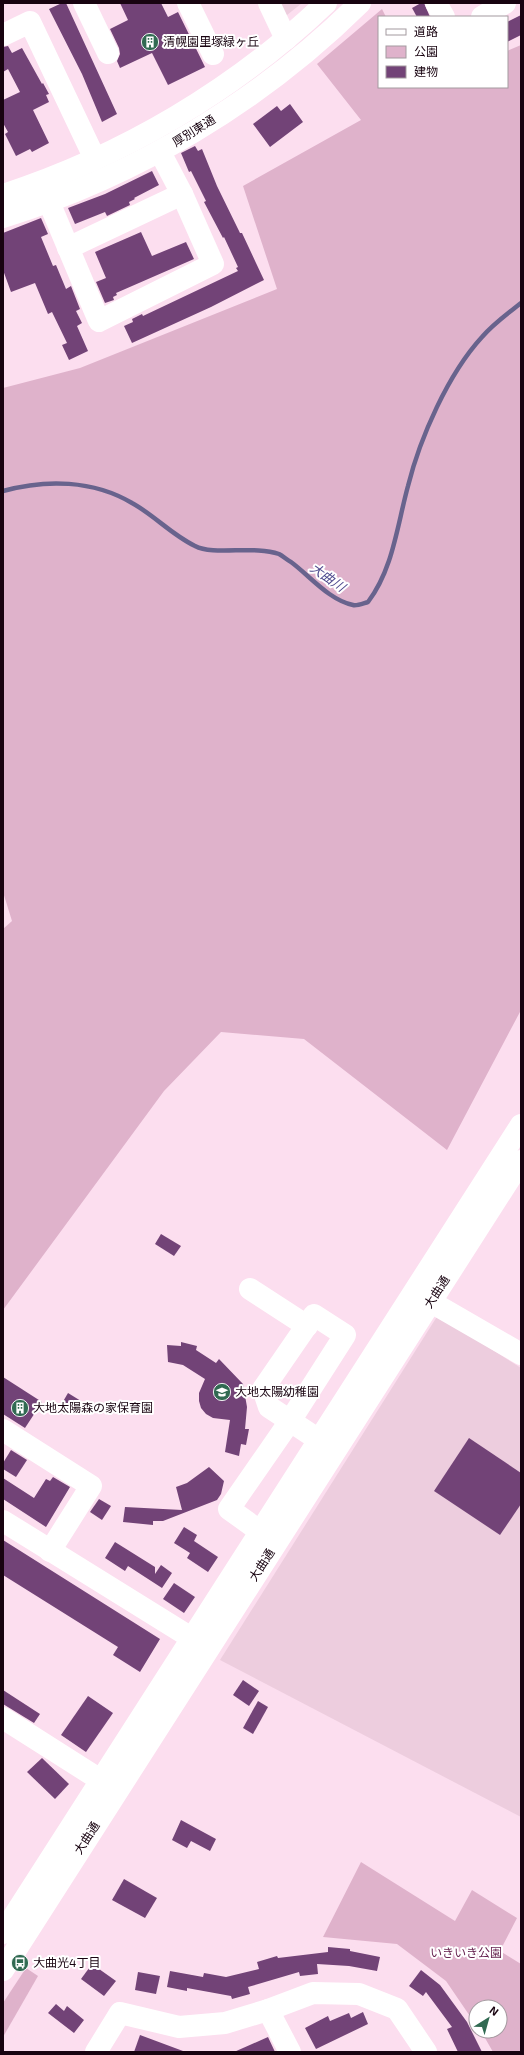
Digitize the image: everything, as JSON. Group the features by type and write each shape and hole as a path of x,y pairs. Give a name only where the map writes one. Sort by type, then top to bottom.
{"street":[{"path":"84,3 108,53"},
{"path":"188,3 213,54"},
{"path":"269,3 286,39"},
{"name":"厚別東通","path":"3,195 32,186 95,159 127,144 185,111 250,68 286,39 326,3"},
{"name":"厚別東通","path":"3,218 49,202 110,176 160,152 264,86 360,3"},
{"path":"436,3 443,16"},
{"path":"484,16 506,3"},
{"path":"3,35 30,22 95,159"},
{"path":"250,68 264,86"},
{"path":"49,202 99,321 213,264 182,194 160,152"},
{"path":"68,248 182,194"},
{"name":"大曲通","path":"201,1644 261,1532 521,1125"},
{"name":"大曲通","path":"3,1970 110,1785 201,1644 430,1302 521,1161"},
{"path":"250,1289 307,1326"},
{"path":"430,1302 521,1354"},
{"path":"261,1532 229,1509 290,1421 345,1335 314,1315 263,1389 269,1406 290,1421 319,1440"},
{"path":"3,1430 91,1486 50,1551"},
{"path":"3,1521 201,1644"},
{"path":"3,1718 110,1785"},
{"name":"大曲通","path":"3,1933 110,1785"},
{"path":"96,2052 120,2013 179,2027 225,2023 268,2010 313,1993 358,1994 397,2009 426,2052"},
{"path":"268,2010 290,2052"}],"shaded area":[{"path":"260,3 302,3 272,27"},
{"path":"438,1315 521,1368 521,1817 220,1660"}],"green space":[{"path":"382,9 386,16 378,16 378,88 508,88 508,51 521,45 521,1010 447,1150 304,1039 221,1032 164,1091 3,1310 3,929 12,921 3,892 3,388 80,368 277,289 243,186 361,120 317,64"},
{"name":"いきいき公園","path":"361,1862 455,1921 472,1890 517,1918 500,1951 521,1964 521,2052 493,2052 486,2039 508,2039 508,1999 468,1999 468,2013 446,1981 397,1944 323,1937"},
{"path":"26,1968 38,1976 3,2037 3,2003"}],"building":[{"path":"62,3 66,3 117,114 102,122 82,74 49,9"},
{"name":"清幌園里塚緑ヶ丘","path":"120,3 161,3 168,17 178,12 205,67 168,85 152,53 120,68 117,61 120,54 119,48 110,29 128,20"},
{"path":"424,3 430,16 416,16 412,8"},
{"path":"521,15 521,35 508,42 508,22"},
{"path":"8,46 12,53 22,48 49,94 46,95 49,102 33,110 49,143 32,152 30,149 16,156 5,134 8,132 3,123 3,100 20,92 8,69 3,72 3,47"},
{"path":"290,104 303,122 270,147 253,124 277,106 281,111"},
{"path":"195,146 198,151 202,149 217,186 240,233 242,233 264,280 211,307 132,343 124,326 133,322 132,319 142,314 143,316 238,271 236,268 238,267 224,237 223,238 204,202 206,201 191,171 189,172 181,153"},
{"path":"152,171 159,185 134,198 135,199 129,202 130,205 107,216 105,212 75,224 68,208 105,194"},
{"path":"41,218 48,234 41,237 53,266 56,265 66,289 71,286 80,309 76,311 82,323 77,326 88,351 69,360 62,345 67,343 52,312 48,314 35,283 11,292 3,270 3,233"},
{"path":"141,232 152,256 186,242 194,259 116,293 117,295 113,297 114,300 105,303 96,282 106,278 95,252"},
{"path":"161,1234 181,1246 174,1256 155,1244"},
{"path":"181,1342 197,1346 196,1350 216,1363 219,1359 243,1384 247,1407 245,1429 249,1429 246,1445 241,1444 239,1456 225,1452 230,1420 213,1418 206,1414 201,1408 199,1393 205,1379 183,1365 168,1362 167,1345 181,1346"},
{"name":"大地太陽森の家保育園","path":"3,1377 42,1402 25,1428 3,1414"},
{"path":"68,1393 81,1401 73,1413 61,1405"},
{"path":"469,1438 521,1473 521,1504 500,1535 434,1491"},
{"path":"11,1450 27,1460 16,1477 3,1469 3,1463"},
{"path":"209,1467 224,1481 221,1494 217,1500 163,1521 153,1521 153,1525 123,1522 125,1507 182,1510 176,1487 187,1483"},
{"path":"53,1477 70,1487 46,1527 3,1499 3,1478 34,1498 46,1479 50,1481"},
{"path":"99,1499 111,1506 102,1520 90,1512"},
{"path":"184,1527 197,1535 194,1541 218,1557 208,1572 187,1558 190,1553 174,1543"},
{"path":"3,1540 160,1639 140,1672 113,1655 118,1647 3,1575"},
{"path":"115,1542 155,1567 155,1574 161,1565 172,1573 162,1588 128,1566 125,1571 105,1558"},
{"path":"174,1583 195,1597 184,1613 163,1599"},
{"path":"243,1680 259,1691 249,1706 233,1695"},
{"path":"3,1690 40,1714 34,1723 3,1704"},
{"path":"88,1696 113,1713 86,1752 61,1735"},
{"path":"258,1701 268,1707 253,1734 243,1728"},
{"path":"42,1758 69,1784 55,1799 27,1772"},
{"path":"181,1820 216,1839 210,1851 191,1841 187,1848 172,1840"},
{"path":"124,1879 157,1898 145,1918 112,1900"},
{"path":"328,1947 350,1949 350,1951 380,1957 377,1971 349,1966 317,1964 318,1974 300,1976 299,1972 248,1987 250,1994 232,1999 231,1996 187,1988 187,1991 167,1987 170,1971 203,1977 204,1973 226,1977 259,1969 257,1962 277,1956 278,1958 328,1952"},
{"path":"92,1964 116,1981 104,1996 81,1979"},
{"path":"421,1970 440,1985 467,2022 468,2039 476,2039 482,2052 458,2052 447,2029 452,2027 426,1992 423,1996 409,1986"},
{"path":"138,1972 160,1976 156,1994 135,1990"},
{"path":"56,2004 64,2011 67,2006 84,2020 74,2033 48,2013"},
{"path":"363,2012 368,2024 316,2049 305,2028 328,2016 330,2021 349,2013 351,2018"},
{"path":"140,2035 183,2051 183,2052 134,2052"},
{"path":"268,2037 275,2052 234,2052"}],"waterway":[{"name":"大曲川","path":"3,491 19,487 52,483 85,486 101,490 117,495 132,503 195,546 203,549 223,551 258,550 279,554 336,598 355,605 368,602 383,576 389,561 413,467 437,407 458,369 482,337 500,319 521,303"}],"place":[{"name":"清幌園里塚緑ヶ丘","path":"150,42"},
{"name":"大地太陽幼稚園","path":"222,1392"},
{"name":"大地太陽森の家保育園","path":"20,1408"},
{"name":"大曲光4丁目","path":"20,1963"}]}
